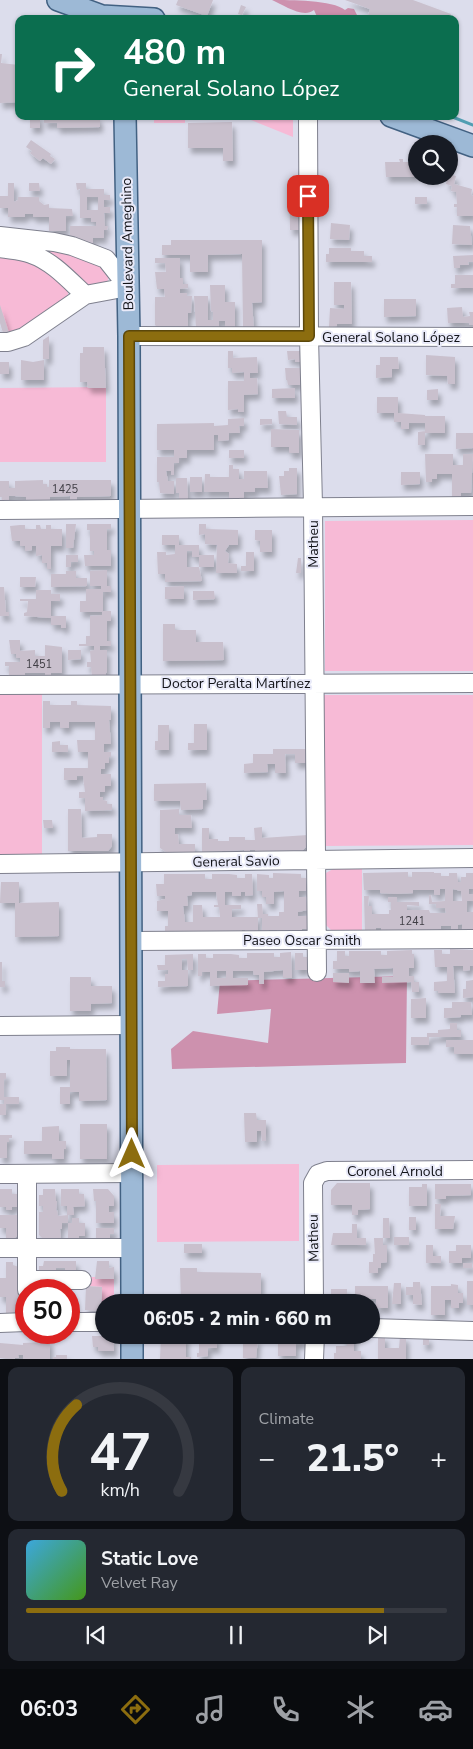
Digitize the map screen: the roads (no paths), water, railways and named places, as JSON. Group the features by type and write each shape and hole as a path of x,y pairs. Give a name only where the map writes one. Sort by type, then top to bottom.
{"main road":[{"path":"58,0 99,15"},
{"path":"98,0 122,13"},
{"path":"109,15 122,13"},
{"name":"Boulevard Ameghino","path":"125,120 129,336 132,1294"},
{"path":"402,120 473,146"},
{"path":"132,1344 132,1359"}],"street":[{"name":"Matheu","path":"308,120 309,336 314,506 317,972"},
{"path":"0,236 54,242 72,246 106,259 128,286 85,295 24,336 8,342 0,342"},
{"path":"0,248 34,255 64,275 85,295"},
{"name":"General Solano López","path":"129,336 473,337"},
{"path":"0,510 473,506"},
{"name":"Doctor Peralta Martínez","path":"0,686 473,683"},
{"name":"General Savio","path":"0,864 473,858"},
{"name":"Paseo Oscar Smith","path":"132,941 473,939"},
{"path":"0,1026 132,1026"},
{"name":"Coronel Arnold","path":"318,1174 327,1171 473,1170"},
{"path":"0,1174 132,1173"},
{"path":"27,1174 27,1279"},
{"name":"Matheu","path":"314,1294 313,1183 318,1174"},
{"path":"0,1248 133,1248"},
{"path":"0,1322 15,1322"},
{"path":"80,1322 95,1322"},
{"path":"380,1328 473,1331"},
{"path":"314,1359 315,1344"}],"waterway":[{"path":"459,120 473,125"}]}
